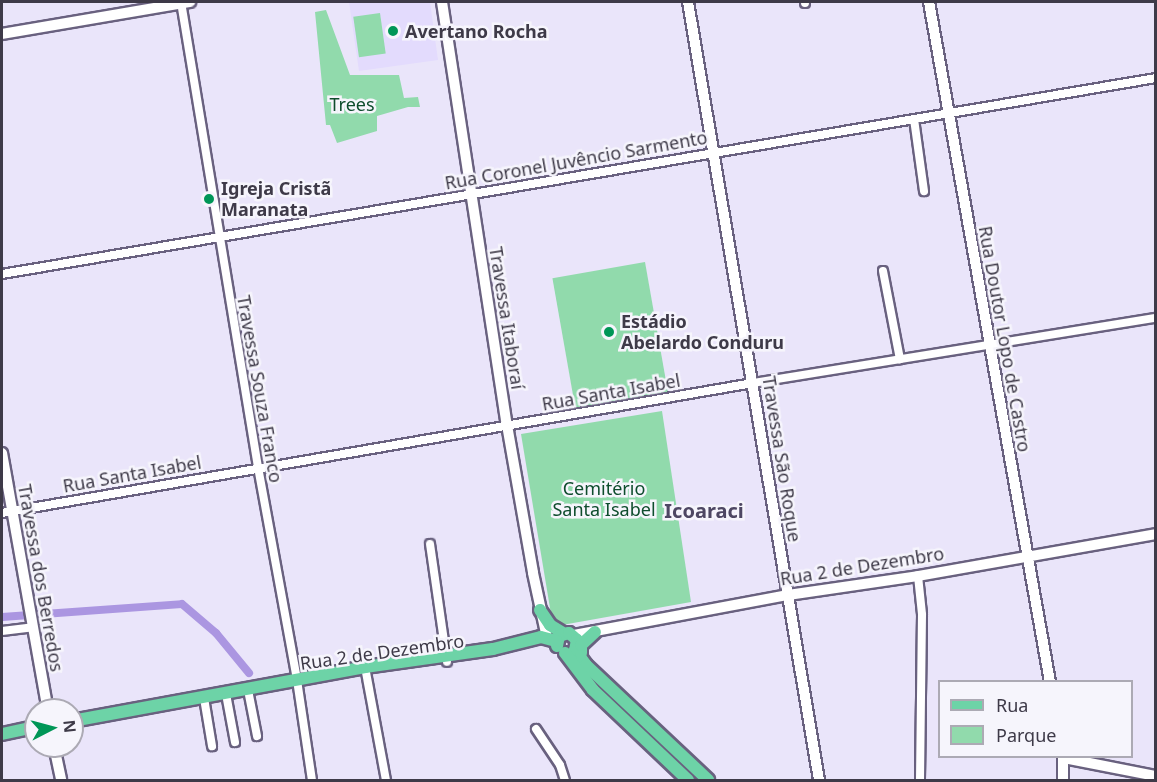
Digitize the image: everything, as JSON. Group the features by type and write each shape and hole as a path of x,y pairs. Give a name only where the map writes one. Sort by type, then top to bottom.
{"main road":[{"path":"540,610 560,637 577,640 570,652"},
{"path":"586,665 581,645 595,632"},
{"name":"Rua 2 de Dezembro","path":"84,719 339,674 447,659 541,637 560,637"},
{"path":"560,637 558,649 570,652 586,665 708,780"},
{"path":"570,652 593,690 688,780"},
{"path":"2,734 24,729"}],"street":[{"path":"2,34 184,2"},
{"name":"Travessa Souza Franco","path":"184,2 219,238 312,780"},
{"name":"Travessa Itaboraí","path":"442,2 458,93 470,193 507,425 540,610"},
{"name":"Travessa São Roque","path":"688,2 819,780"},
{"name":"Rua Doutor Lopo de Castro","path":"929,2 1050,680"},
{"name":"Rua Coronel Juvêncio Sarmento","path":"2,274 1155,78"},
{"path":"914,119 924,191"},
{"path":"883,271 900,359"},
{"name":"Rua Santa Isabel","path":"7,512 258,466 1155,318"},
{"name":"Travessa dos Berredos","path":"2,453 7,512 29,604 46,698"},
{"name":"Rua 2 de Dezembro","path":"560,637 788,595 918,576 1155,534"},
{"path":"430,544 447,659"},
{"path":"918,576 922,615 920,780"},
{"path":"2,631 33,626"},
{"path":"365,670 386,780"},
{"path":"248,690 257,736"},
{"path":"226,694 235,742"},
{"path":"204,698 212,747"},
{"path":"536,729 560,765 565,780"},
{"path":"56,758 61,780"},
{"path":"1063,780 1064,758"},
{"path":"1069,758 1155,776"}],"shaded area":[{"name":"Avertano Rocha","path":"349,2 430,2 438,60 359,71"}],"green space":[{"name":"Trees","path":"326,10 350,75 399,75 404,98 418,97 420,107 408,107 377,116 377,131 337,143 330,125 326,125 315,12"},
{"path":"380,13 386,54 359,57 353,17"},
{"name":"Estádio Abelardo Conduru","path":"645,262 668,394 576,410 552,278"},
{"name":"Cemitério Santa Isabel","path":"662,411 691,602 562,625 551,614 521,434"}],"waterway":[{"path":"2,617 182,604 216,633 249,673"}],"place":[{"name":"Avertano Rocha","path":"393,31"},
{"name":"Igreja Cristã Maranata","path":"209,199"},
{"name":"Estádio Abelardo Conduru","path":"609,332"}],"district":[{"name":"Icoaraci","path":"704,510"}]}
